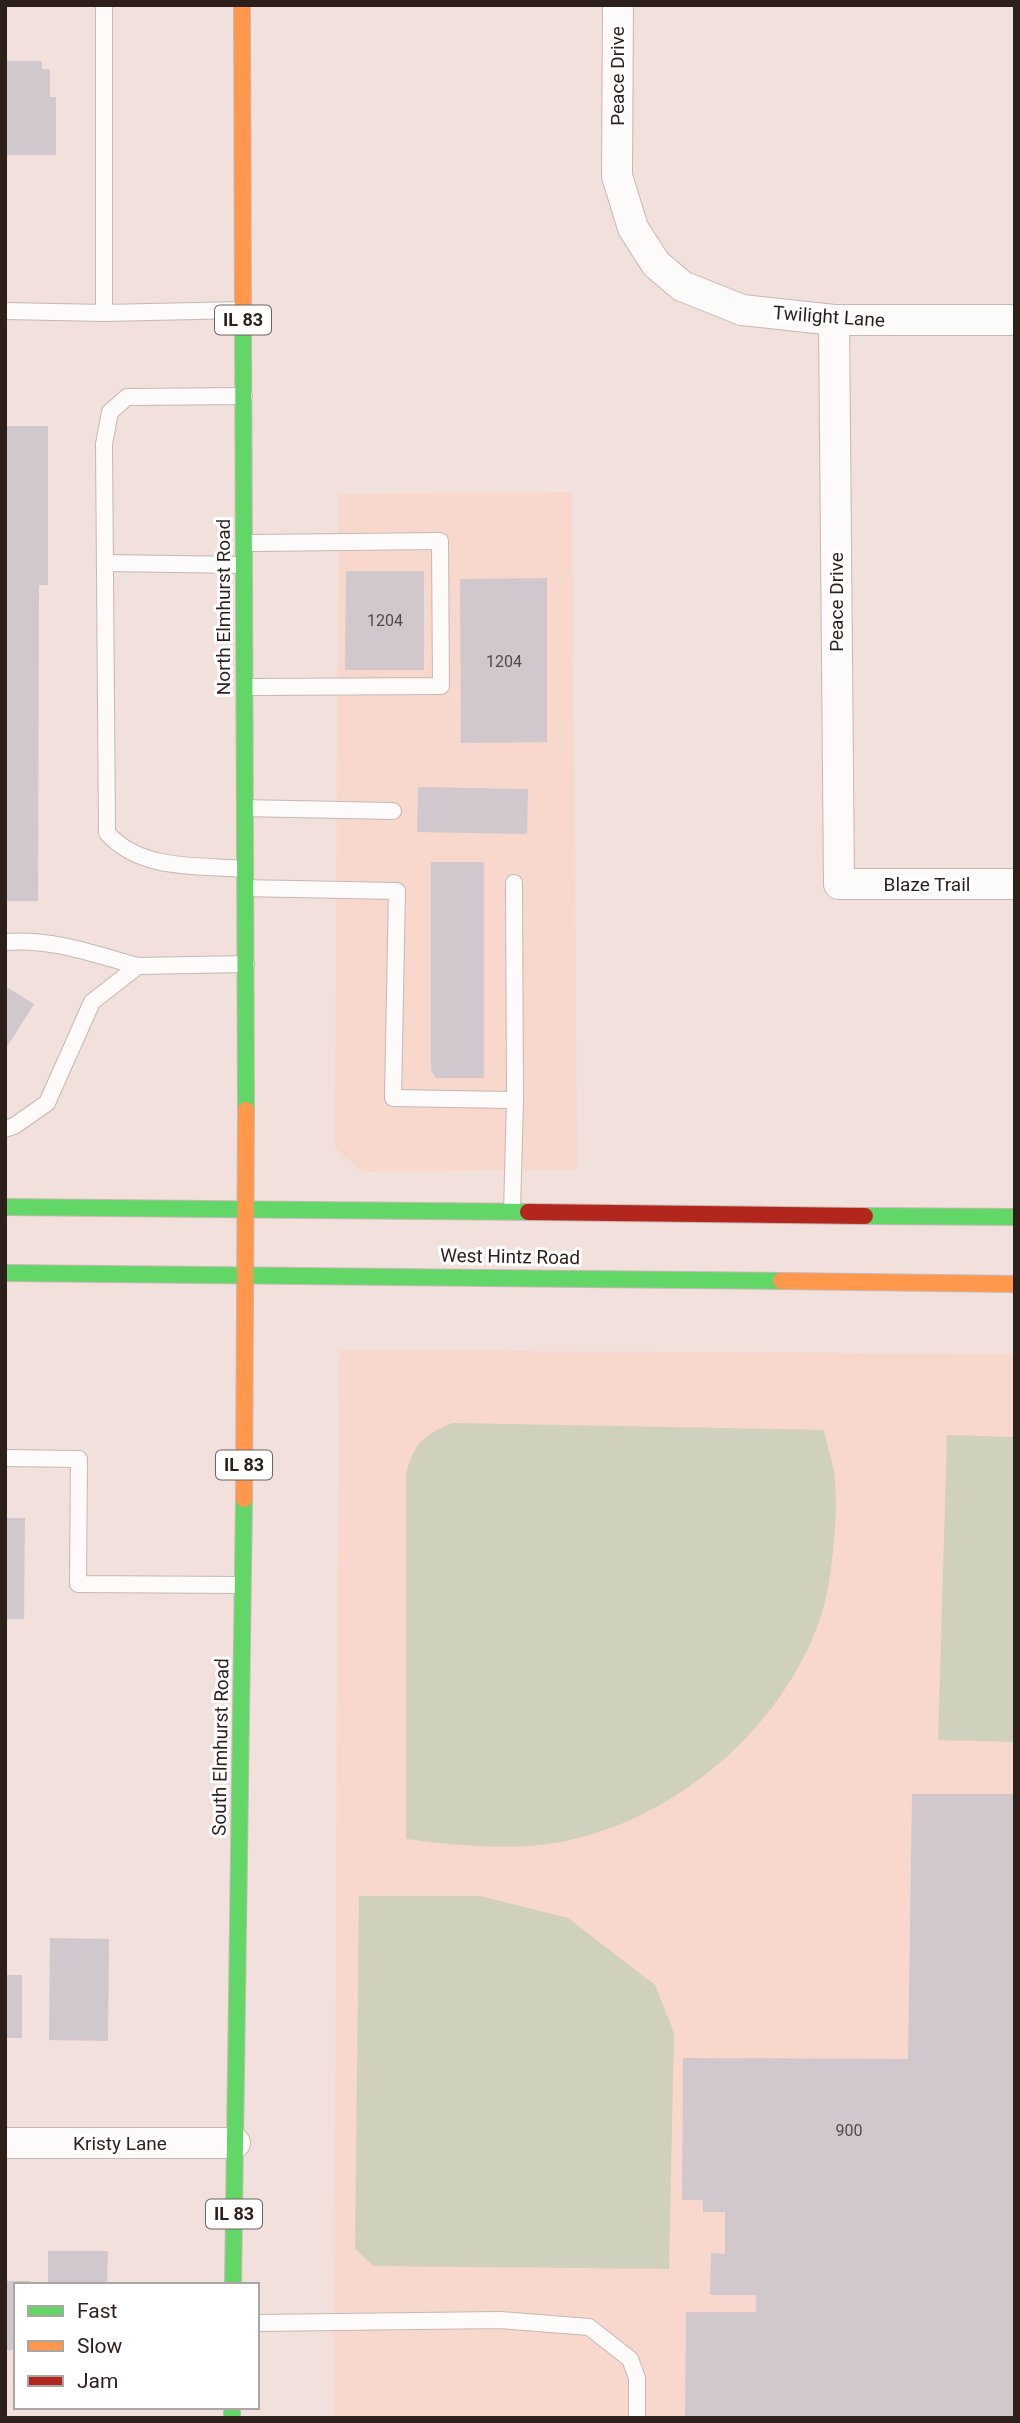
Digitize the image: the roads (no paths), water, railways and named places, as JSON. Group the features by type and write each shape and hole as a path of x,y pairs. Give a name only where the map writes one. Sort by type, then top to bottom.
{"main road":[{"name":"North Elmhurst Road","path":"242,5 247,1209"},
{"path":"5,1207 1015,1217"},
{"name":"South Elmhurst Road","path":"233,2283 247,1209"},
{"name":"West Hintz Road","path":"5,1273 1015,1284"}],"street":[{"name":"Peace Drive","path":"618,5 617,176 633,228 656,264"},
{"name":"Twilight Lane","path":"656,264 682,286 742,310 834,320 1015,320"},
{"name":"Peace Drive","path":"834,320 839,884"},
{"name":"Blaze Trail","path":"839,884 1015,884"},
{"name":"Kristy Lane","path":"5,2143 235,2143"}],"lane":[{"path":"104,5 104,313"},
{"path":"5,311 104,313 243,310"},
{"path":"244,396 127,397 110,412 104,444 107,833 121,849 151,862 246,869"},
{"path":"244,543 440,541 441,673 441,686 245,687"},
{"path":"105,564 244,565"},
{"path":"245,808 393,811"},
{"path":"512,1212 514,883"},
{"path":"246,888 397,891 393,1098 514,1100"},
{"path":"5,942 27,940 61,944 138,966 246,964"},
{"path":"5,1129 15,1126 47,1103 92,1002 138,966"},
{"path":"5,1458 79,1459 78,1584 243,1585"},
{"path":"259,2323 500,2320 589,2327 630,2359 637,2378 637,2418"}]}
